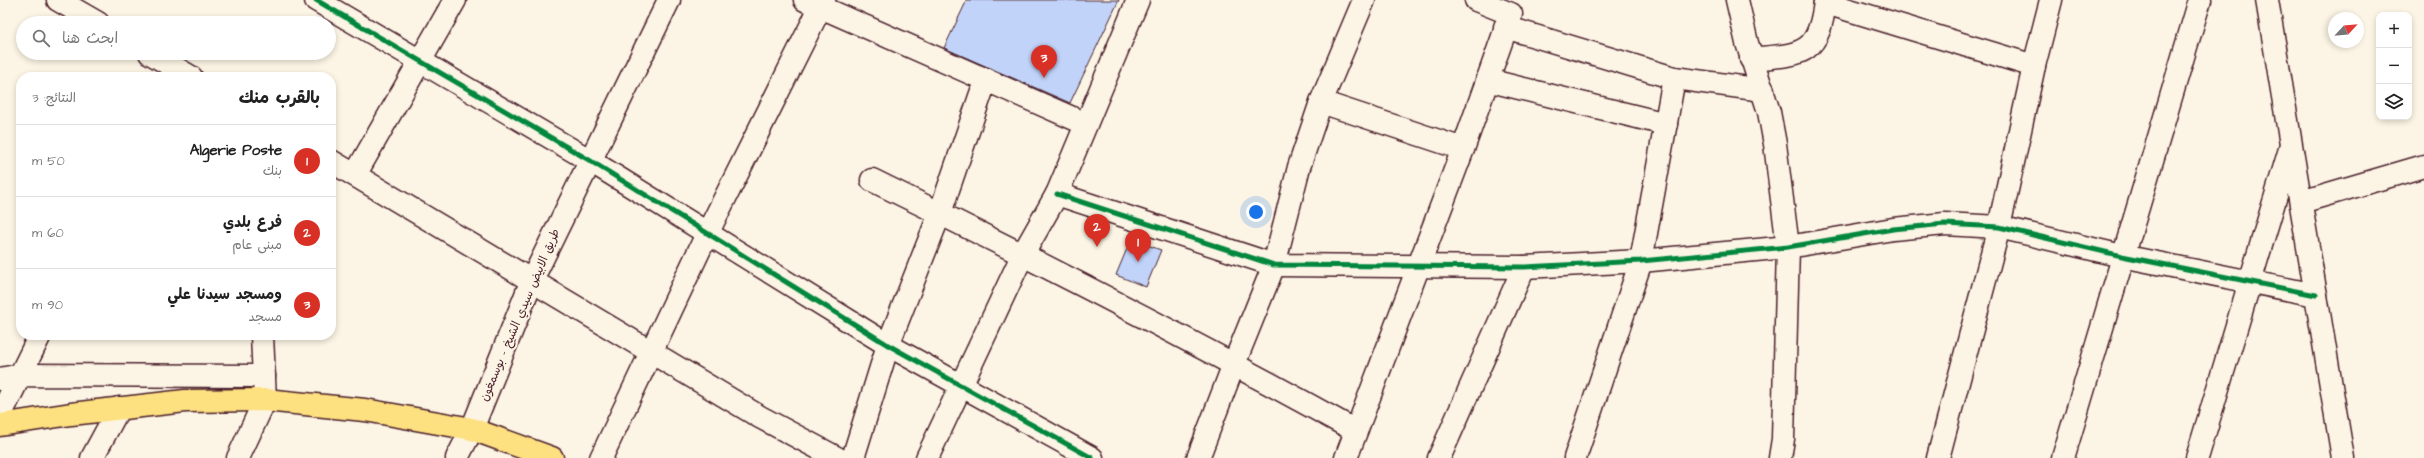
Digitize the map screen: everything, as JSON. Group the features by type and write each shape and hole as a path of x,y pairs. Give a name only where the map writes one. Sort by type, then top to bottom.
{"main road":[{"path":"0,425 119,408 185,401 265,400 365,410 472,429 552,458"}],"street":[{"path":"58,0 86,16"},
{"path":"316,0 589,160 888,345 1092,458"},
{"path":"355,175 455,0"},
{"name":"طريق الابيض سيدي الشيخ - بوسمغون","path":"457,458 472,429 532,280 589,160 669,0"},
{"path":"927,458 1024,254 1057,194 1138,0"},
{"path":"1198,458 1274,265 1299,167 1321,102 1364,0"},
{"path":"1476,0 1674,78 1763,90"},
{"path":"1737,0 1751,59 1763,90 1775,144 1788,247 1783,439 1780,458"},
{"path":"1938,458 1999,227 2034,66 2051,0"},
{"path":"2266,0 2343,458"},
{"path":"1751,59 1799,54 1807,49 1819,32 1825,1 2034,66"},
{"path":"2063,458 2122,256 2203,1"},
{"path":"601,458 817,2 1086,124"},
{"path":"1346,458 1463,149 1511,14"},
{"path":"156,60 165,70"},
{"path":"1575,458 1641,262 1674,78"},
{"path":"853,458 888,345 940,213 986,79"},
{"path":"1487,80 1666,124"},
{"path":"1321,102 1463,149"},
{"path":"2197,458 2291,144"},
{"path":"336,164 760,417 837,458"},
{"path":"2301,202 2424,166"},
{"path":"872,180 1024,254 1234,364 1356,431"},
{"path":"1057,194 1274,265 1524,267 1641,262 1788,247 1886,230 1945,224 1999,227 2122,256 2316,295"},
{"path":"1438,458 1524,267"},
{"path":"0,416 10,377 36,340"},
{"path":"238,458 265,400 262,340"},
{"path":"10,377 264,376"},
{"path":"92,458 119,408"}],"building":[{"path":"967,0 1119,0 1070,103 944,48"},
{"path":"1131,239 1161,250 1146,287 1116,275"}],"cycle path":[{"path":"316,0 589,160 888,345 1092,458"},
{"path":"1057,194 1274,265 1524,267 1641,261 1788,247 1893,229 1945,224 1999,227 2122,256 2316,295"}],"place":[{"name":"ومسجد سيدنا علي","path":"1044,78"},
{"name":"فرع بلدي","path":"1097,247"},
{"name":"Algerie Poste","path":"1138,262"}]}
